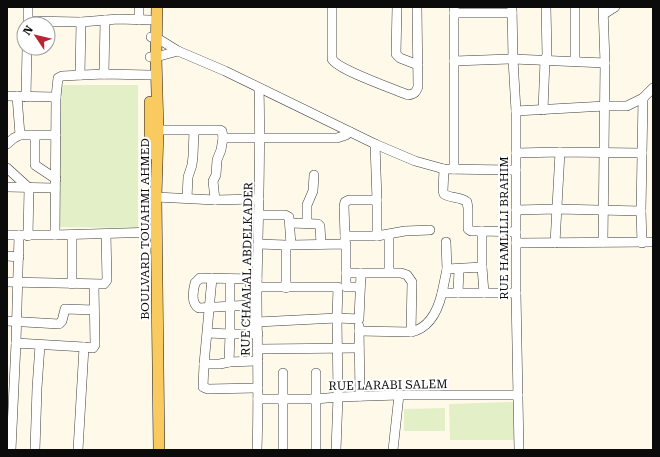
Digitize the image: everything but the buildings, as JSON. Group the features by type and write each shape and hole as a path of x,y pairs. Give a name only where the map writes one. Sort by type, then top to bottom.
{"main road":[{"name":"BOULVARD TOUAHMI AHMED","path":"150,7 150,20 154,38"},
{"name":"BOULVARD TOUAHMI AHMED","path":"157,7 150,75 159,450"},
{"name":"BOULVARD TOUAHMI AHMED","path":"152,450 154,233 158,130 153,57"}],"street":[{"path":"139,7 139,20"},
{"path":"332,7 332,59 336,64 408,95 416,92 418,87 417,7"},
{"path":"397,7 396,54 400,58 418,65"},
{"path":"543,110 545,60 547,55 546,7"},
{"path":"575,7 575,61"},
{"path":"603,242 605,63 604,10 615,7"},
{"path":"454,169 454,10 512,10"},
{"name":"RUE HAMLILLI BRAHIM","path":"512,10 516,111 516,293 519,450"},
{"path":"104,74 105,20"},
{"path":"56,22 150,20"},
{"path":"80,75 81,22"},
{"path":"154,38 178,51 225,71 375,144 414,161 444,169 516,170"},
{"path":"153,57 178,51"},
{"path":"20,135 26,56"},
{"path":"454,61 513,58 605,63"},
{"path":"55,235 56,97 58,78 62,76 104,74 150,75"},
{"name":"RUE CHAALAL ABDELKADER","path":"258,450 258,349 254,334 258,322 255,281 259,199 259,88"},
{"path":"516,111 627,106 643,98 653,88"},
{"path":"7,96 56,97"},
{"path":"642,243 641,211 643,98"},
{"path":"158,130 220,130 222,132 223,138 216,175 213,181 215,200"},
{"path":"187,198 188,177 193,156 194,131"},
{"path":"223,138 336,138 350,132"},
{"path":"7,144 20,135 56,135"},
{"path":"35,136 35,165 56,179"},
{"path":"375,144 377,236"},
{"path":"555,243 560,152"},
{"path":"516,153 642,153"},
{"path":"7,168 29,188"},
{"path":"444,169 444,194 448,197 460,197 466,202 468,205 468,229 471,231 516,232"},
{"path":"307,222 307,205 313,191 314,175"},
{"path":"7,187 55,188"},
{"path":"11,450 9,436 11,383 16,343 12,321 19,256 24,235 29,188"},
{"path":"156,197 215,200 259,199"},
{"path":"336,450 338,397 337,318 346,273 344,206 349,200 377,200"},
{"path":"516,210 557,209 641,211"},
{"path":"258,215 285,215 289,217 290,222 286,288"},
{"path":"290,222 316,223 320,226 320,244"},
{"path":"258,244 320,244 430,230"},
{"path":"482,231 484,293"},
{"path":"7,235 154,233"},
{"path":"7,282 94,285 104,284 107,280 106,234"},
{"path":"72,235 72,284"},
{"path":"389,235 389,272"},
{"path":"359,331 411,332 418,331 423,327 436,313 440,304 447,269 446,242"},
{"path":"516,243 653,242"},
{"path":"7,256 19,256"},
{"path":"447,269 482,267"},
{"path":"458,293 459,269"},
{"path":"346,273 389,272 407,275 412,282 411,332"},
{"path":"360,396 359,319 361,273"},
{"path":"250,306 199,308 194,305 194,286 196,281 200,278 230,279 255,281 286,288 360,287"},
{"path":"212,278 203,386 204,388 258,388"},
{"path":"229,362 230,279"},
{"path":"208,333 254,334 250,306 255,281"},
{"path":"16,343 93,348 95,345 94,285"},
{"path":"442,293 516,293"},
{"path":"12,321 59,324 62,321 65,309 94,310"},
{"path":"258,322 337,318 359,319"},
{"path":"35,450 40,344"},
{"path":"78,450 84,347"},
{"path":"258,349 359,348"},
{"path":"204,364 258,361"},
{"path":"283,373 283,449"},
{"path":"316,373 316,449"},
{"name":"RUE LARABI SALEM","path":"258,399 316,399 360,396 518,395"},
{"path":"392,450 399,396"}],"green space":[{"path":"59,85 138,85 138,228 57,227"},
{"path":"513,402 514,440 450,440 449,404"},
{"path":"445,408 445,431 404,431 404,409"}]}
